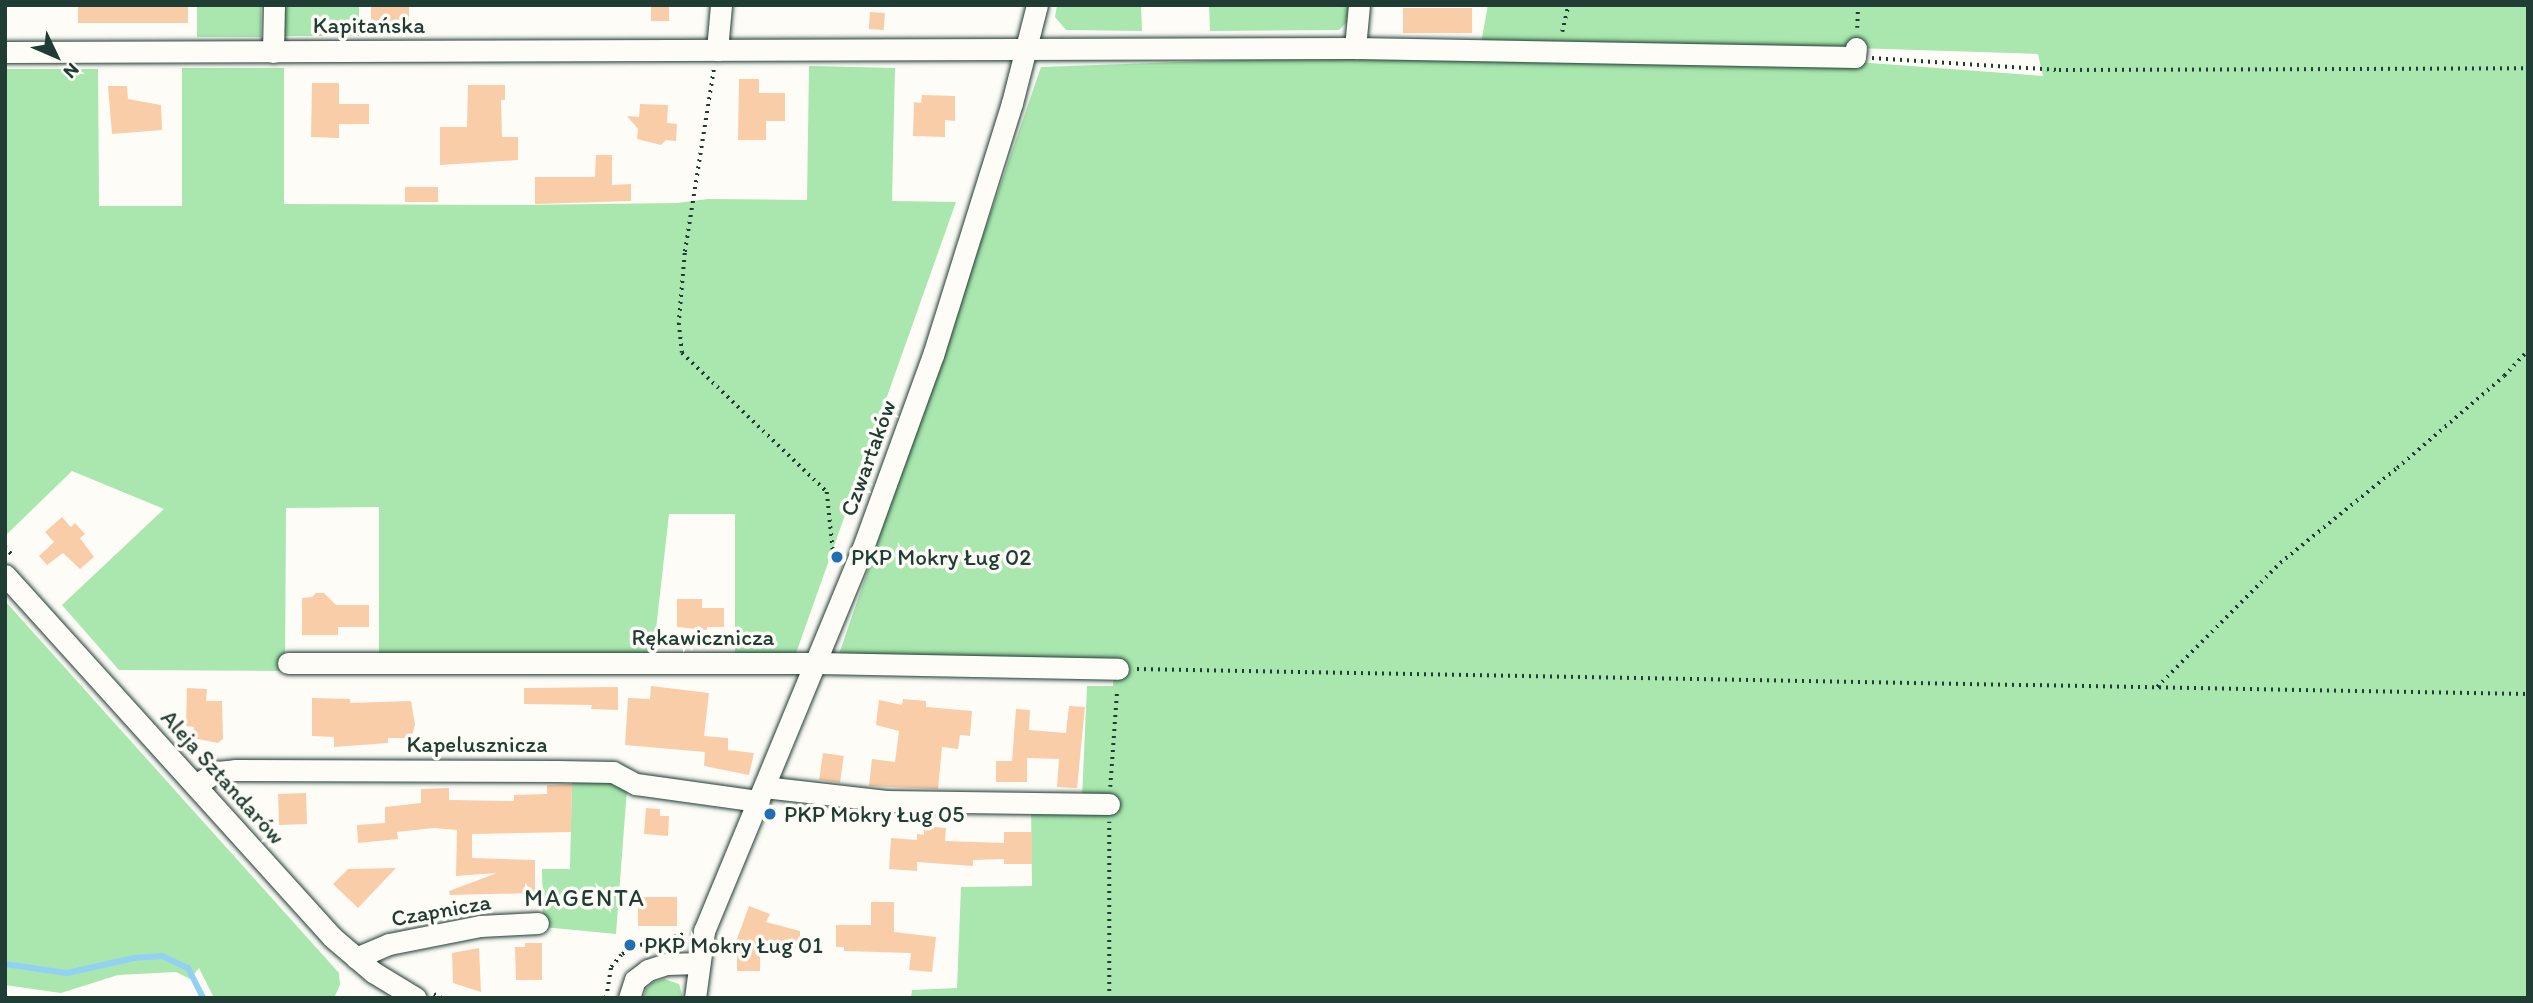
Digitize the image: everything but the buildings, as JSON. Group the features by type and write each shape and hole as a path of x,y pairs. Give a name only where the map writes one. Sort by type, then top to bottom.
{"street":[{"path":"273,52 274,5"},
{"path":"717,50 721,5"},
{"name":"Czwartaków","path":"695,998 704,931 817,663 887,486 933,355 1027,50 1037,5"},
{"path":"1355,48 1359,5"},
{"name":"Kapitańska","path":"5,52 1355,48 1855,52"},
{"name":"Aleja Sztandarów","path":"5,575 332,937 356,958 416,998"},
{"name":"Rękawicznicza","path":"288,663 817,663 1118,669"},
{"name":"Kapelusznicza","path":"195,785 217,772 235,770 613,772 636,784 761,794 886,801 1109,804"},
{"name":"Czapnicza","path":"356,958 389,944 480,926 538,923"},
{"path":"629,998 635,980 648,970 667,964 698,963"}],"path":[{"path":"1557,48 1568,5"},
{"path":"717,50 685,253 679,323 682,353 827,492 835,558"},
{"path":"1855,52 2059,70 2528,68"},
{"path":"2157,688 2280,563 2407,460 2504,376 2528,350"},
{"path":"1108,998 1109,804 1118,669 2528,694"},
{"path":"670,939 684,934 690,926"}],"green space":[{"path":"197,5 261,5 261,37 197,37"},
{"path":"283,5 359,5 359,36 283,36"},
{"path":"1057,5 1141,5 1142,31 1066,30 1055,17"},
{"path":"1209,5 1352,5 1351,18 1339,30 1210,31"},
{"path":"1488,5 2528,5 2528,998 911,998 912,990 957,988 961,887 1032,886 1031,806 1082,798 1087,686 1113,686 1114,662 838,657 1041,67 1353,56 1857,62 2043,76 2038,54 1760,45 1481,43"},
{"path":"809,66 895,68 892,201 956,202 795,656 735,655 735,514 669,514 653,656 379,656 379,507 286,508 285,671 119,670 62,605 164,509 72,471 5,536 5,69 98,69 99,206 182,206 182,68 284,68 284,204 523,205 677,203 708,199 807,200"},
{"path":"5,601 339,973 340,985 334,998 214,998 199,968 190,979 176,972 118,975 61,993 5,985"},
{"path":"572,774 608,777 627,789 616,934 543,927 542,869 570,869"},
{"path":"664,979 679,984 683,998 644,998 646,989 652,983"}],"waterway":[{"path":"5,964 67,973 134,958 162,956 188,968 203,998"}],"place":[{"name":"PKP Mokry Ług 02","path":"837,557"},
{"name":"PKP Mokry Ług 05","path":"770,814"},
{"name":"PKP Mokry Ług 01","path":"630,945"}],"district":[{"name":"MAGENTA","path":"585,898"}]}
